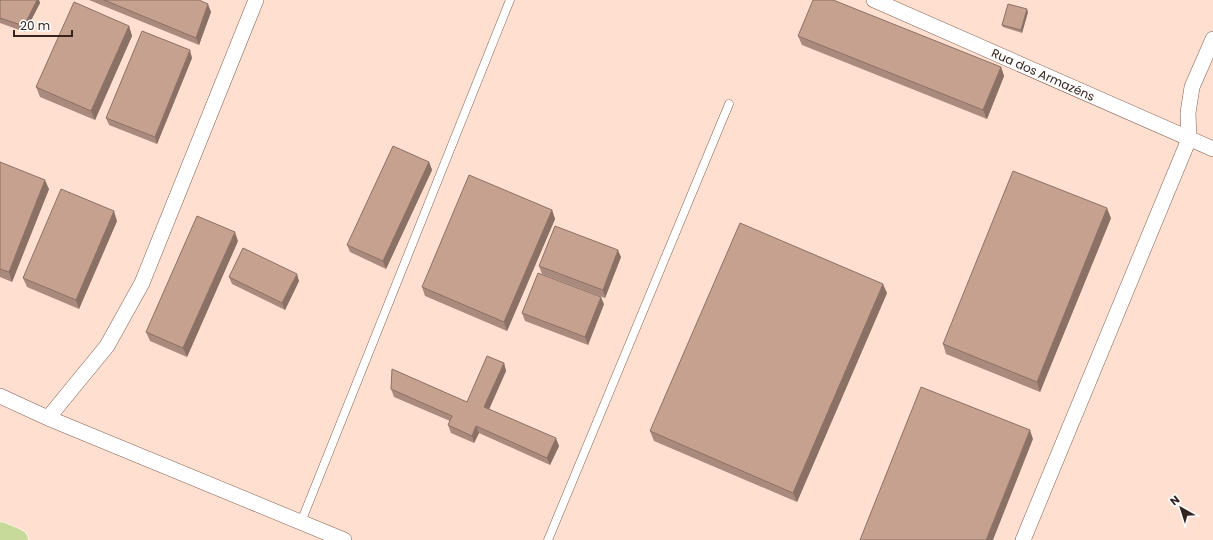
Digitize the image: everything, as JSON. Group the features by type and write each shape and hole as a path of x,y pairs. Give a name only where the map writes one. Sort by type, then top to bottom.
{"highway":[{"path":"0,533 17,540"}],"street":[{"path":"48,418 107,346 142,283 256,0"},
{"name":"Rua dos Armazéns","path":"874,0 1213,149"},
{"path":"1023,540 1189,139 1188,113 1192,87 1213,39"},
{"path":"0,396 48,418 344,540"}],"lane":[{"path":"301,522 510,0"},
{"path":"548,540 729,104"}],"building":[{"path":"0,0 37,0 24,26 0,18"},
{"path":"104,0 199,0 208,4 196,38"},
{"path":"813,0 833,0 1001,67 983,110 798,36"},
{"path":"74,2 129,26 91,111 36,87"},
{"path":"1008,4 1027,9 1021,30 1002,25"},
{"path":"142,31 190,50 155,137 106,118"},
{"path":"393,146 429,162 383,261 347,245"},
{"path":"0,162 45,180 9,272 0,269"},
{"path":"1013,171 1107,208 1037,382 943,344"},
{"path":"469,175 552,210 504,322 422,287"},
{"path":"61,189 114,211 76,300 23,278"},
{"path":"197,216 235,232 183,348 146,332"},
{"path":"740,223 883,284 793,493 650,431"},
{"path":"555,226 618,250 603,290 539,266"},
{"path":"243,248 297,274 282,303 229,277"},
{"path":"538,273 601,297 585,337 522,313"},
{"path":"487,356 504,363 484,407 556,438 547,458 476,426 472,436 448,425 452,416 391,389 392,369 467,402"},
{"path":"921,387 1030,430 986,540 860,540"}]}
